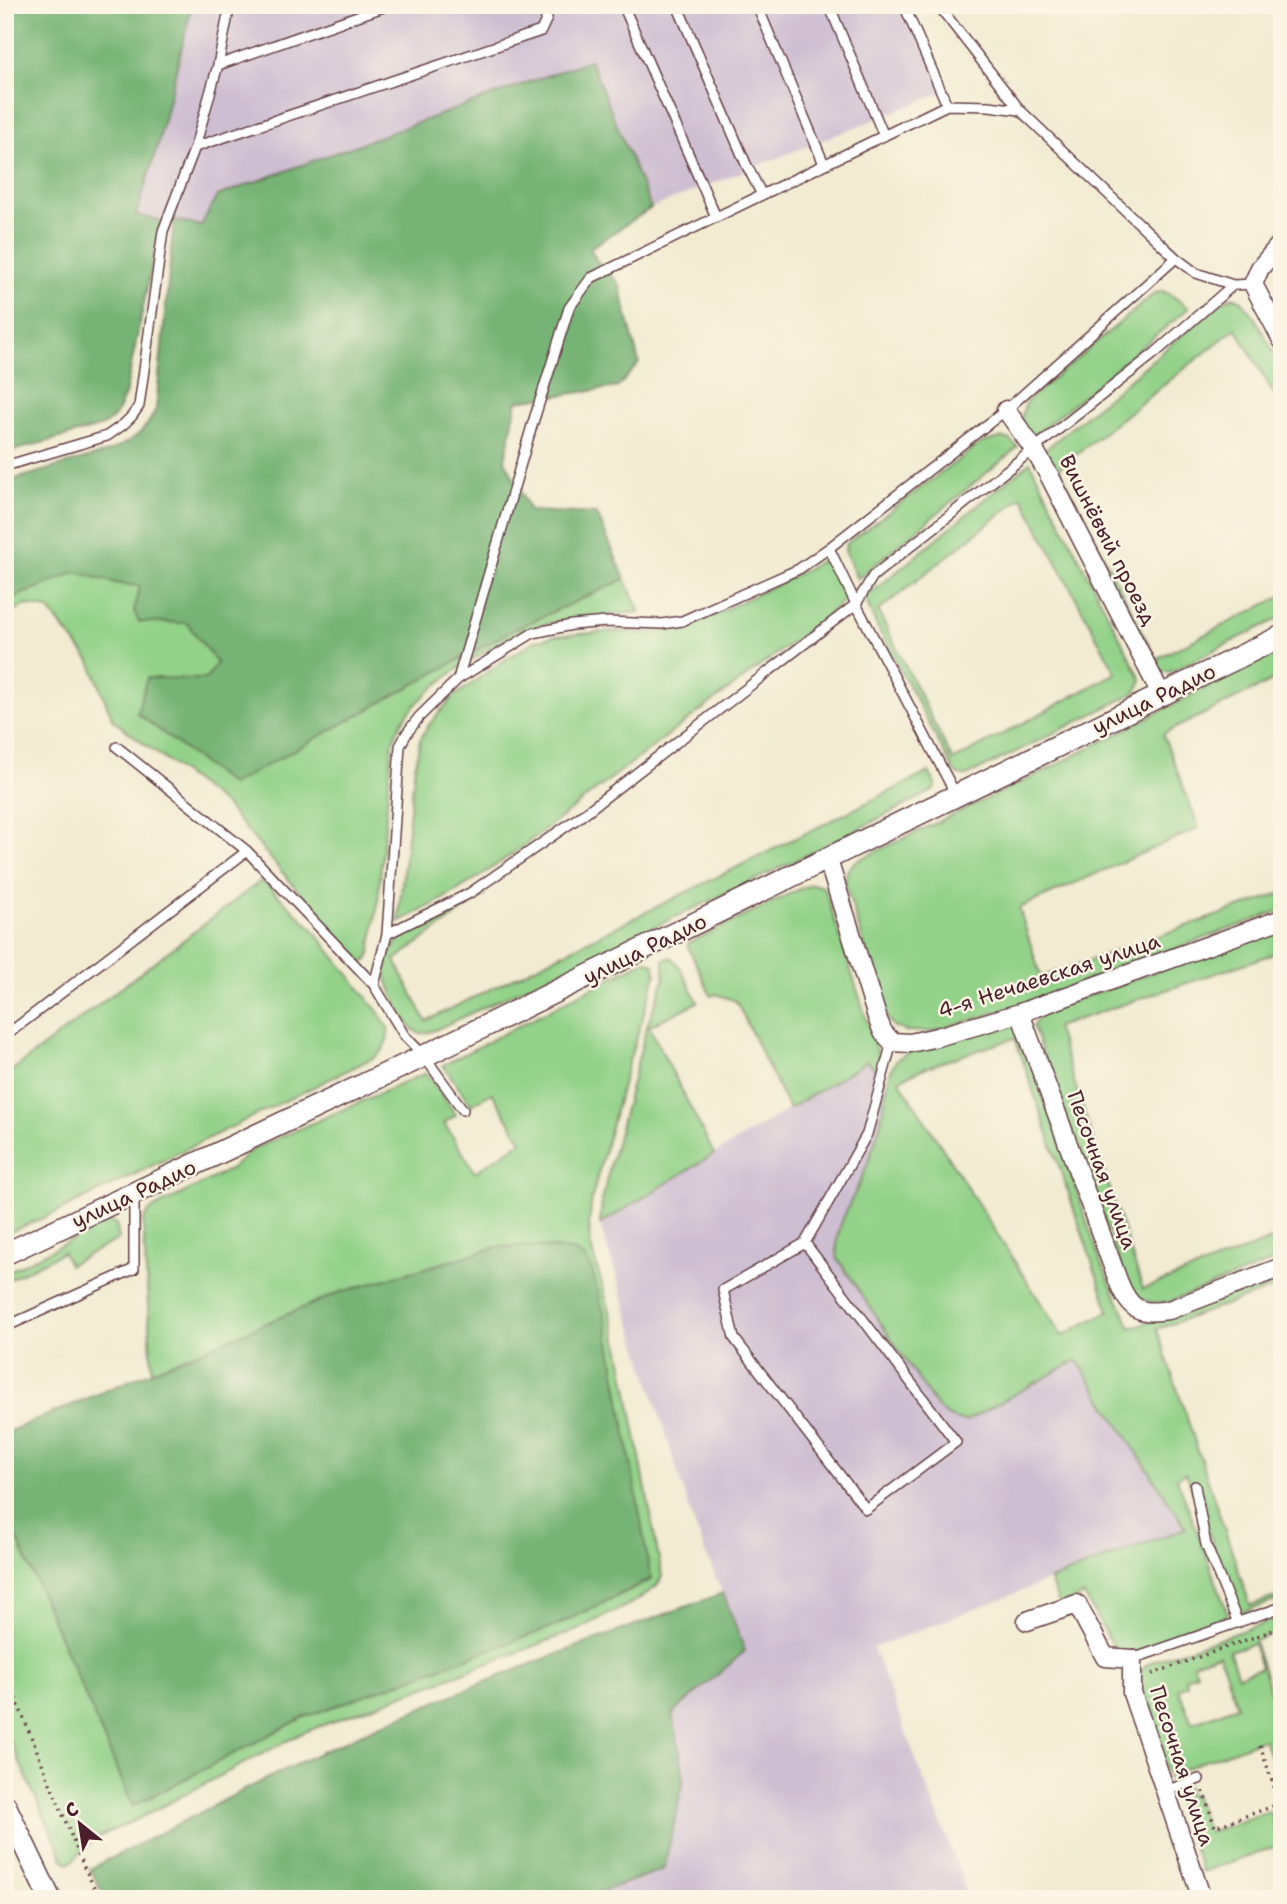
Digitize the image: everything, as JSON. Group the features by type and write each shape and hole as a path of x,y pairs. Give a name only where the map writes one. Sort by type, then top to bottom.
{"street":[{"path":"1282,242 1260,268 1253,284 1282,340"},
{"name":"Вишнёвый проезд","path":"1006,410 1049,475 1163,696"},
{"name":"улица Радио","path":"5,1254 424,1056 1282,636"},
{"path":"828,860 878,1020 883,1032 892,1042"},
{"name":"4-я Нечаевская улица","path":"892,1042 910,1043 937,1037 1020,1013 1282,919"},
{"name":"Песочная улица","path":"1020,1013 1123,1292 1129,1301 1142,1311 1152,1313 1169,1310 1282,1267"},
{"path":"1027,1621 1077,1604 1105,1657 1132,1659"},
{"name":"Песочная улица","path":"1132,1659 1132,1693 1202,1899"},
{"path":"5,1805 50,1899"}],"lane":[{"path":"5,466 107,436 124,424 139,406 163,232 195,147 218,65 230,5"},
{"path":"218,65 389,5"},
{"path":"195,147 541,31 547,18 542,5"},
{"path":"622,5 716,217"},
{"path":"677,5 762,195"},
{"path":"757,5 824,164"},
{"path":"829,5 884,136"},
{"path":"904,5 947,105"},
{"path":"941,6 1020,110 1176,258 1196,273 1233,285 1253,284"},
{"path":"458,679 569,308 591,278 947,105 1020,110"},
{"path":"374,985 387,934 400,746 419,717 458,679 533,633 606,622 662,624 682,621 799,569 1006,410 1176,258"},
{"path":"387,934 470,893 581,816 856,604 873,576 1155,353 1233,285"},
{"path":"829,548 956,796"},
{"path":"117,747 247,851 374,985 404,1035 424,1056 463,1110"},
{"path":"5,1036 247,851"},
{"path":"805,1243 956,1441 866,1509 734,1338 723,1290 805,1243 867,1134 892,1042"},
{"path":"5,1327 134,1269 134,1194"},
{"path":"1195,1486 1206,1545 1237,1623"},
{"path":"1132,1659 1282,1607"},
{"path":"1165,1791 1199,1779"}],"path":[{"path":"1132,1681 1282,1628"},
{"path":"5,1672 84,1867 100,1899"},
{"path":"1199,1779 1215,1827 1281,1804 1260,1746"}],"shaded area":[{"path":"192,5 909,5 946,91 651,208 590,60 201,226 136,216 158,144"},
{"path":"867,1061 891,1084 899,1079 1186,1528 873,1648 960,1873 967,1899 581,1899 664,1869 684,1778 672,1713 745,1650 693,1521 600,1224"}],"green space":[{"path":"5,5 192,5 158,144 136,215 161,220 125,395 115,416 103,426 5,453"},
{"path":"590,60 651,208 590,248 598,263 619,283 639,363 618,387 517,401 505,460 530,511 597,514 625,579 511,631 231,785 137,713 147,678 206,679 217,663 187,623 139,622 134,611 140,586 120,584 76,572 5,601 5,482 108,452 140,433 149,422 156,409 174,220 201,226 217,196"},
{"path":"1163,291 1189,308 1030,439 1021,420 1028,400 1155,293"},
{"path":"1233,297 1241,300 1254,316 1282,368 1282,408 1236,328 1059,468 1156,659 1282,596 1282,617 1170,672 1164,672 1155,669 1040,454 1223,301"},
{"path":"1000,438 1009,439 1018,447 857,579 845,550 846,544 981,443"},
{"path":"1030,462 1141,679 1140,686 1127,697 967,776 958,775 876,624 865,598","holes":["1022,497 1116,673 953,761 878,611"]},
{"path":"828,556 831,557 845,590 844,600 822,620 510,856 456,891 398,922 414,772 420,740 428,726 452,698 535,641 554,636 616,631 660,633 682,628 808,569"},
{"path":"76,572 120,584 140,586 134,611 187,623 217,663 206,679 147,679 137,713 511,631 625,579 640,612 551,623 519,633 451,674 412,710 398,728 392,747 378,902 370,954 367,961 360,963 225,805 113,720 90,661 48,609 27,605 5,615 5,601"},
{"path":"1282,648 1282,676 1163,734 1199,828 1019,908 1041,977 1282,893 1282,910 1009,1009 931,1032 905,1031 894,1027 887,1018 845,883 847,872 852,865 1045,771"},
{"path":"929,772 936,786 933,791 803,857 435,1030 419,1033 414,1029 402,1014 392,993 386,964 389,955 404,935 426,921 486,894 395,960 426,1021"},
{"path":"262,880 311,927 379,1013 388,1028 383,1050 375,1057 57,1212 5,1234 5,1076"},
{"path":"812,884 823,887 826,893 879,1058 876,1070 867,1061 789,1109 736,1001 716,994 711,996 687,944"},
{"path":"1282,926 1282,951 1056,1027 1143,1289 1282,1236 1282,1258 1169,1302 1148,1301 1139,1296 1126,1280 1033,1027 1040,1013"},
{"path":"671,957 680,967 698,1002 649,1026 714,1154 600,1224 610,1166 647,1026 664,980 664,960"},
{"path":"647,961 654,964 656,974 625,1074 592,1197 589,1224 591,1247 621,1355 662,1576 657,1586 636,1601 577,1630 302,1733 134,1821 93,1839 69,1863 64,1860 5,1730 5,1510 133,1806 302,1718 555,1626 651,1580 585,1258 572,1250 534,1246 498,1247 338,1293 152,1371 143,1221 150,1210 231,1169 253,1149 426,1073 456,1115 444,1123 475,1172 522,1141 492,1093 471,1105 443,1065"},
{"path":"1010,1024 1020,1030 1101,1263 1131,1328 1282,1274 1282,1285 1157,1329 1250,1605 1282,1595 1282,1599 1241,1612 1237,1609 1186,1473 1177,1478 1228,1614 1221,1620 1135,1652 1115,1650 1084,1595 1060,1606 1050,1580 1186,1528 1077,1360 966,1421 953,1418 936,1406 838,1259 839,1229 874,1147 890,1072 899,1058 914,1050","holes":["1015,1038 1109,1311 1062,1336 899,1080 924,1068"]},
{"path":"109,1221 116,1224 119,1238 117,1240 69,1265 63,1252 6,1281 5,1285 5,1273"},
{"path":"534,1246 572,1250 585,1258 592,1270 607,1325 651,1579 555,1626 302,1718 133,1806 5,1510 5,1433 338,1293 498,1247"},
{"path":"723,1593 745,1651 673,1713 684,1778 664,1869 581,1899 106,1899 90,1869 279,1772 356,1736 517,1669"},
{"path":"1282,1617 1282,1631 1254,1641 1278,1716 1282,1715 1281,1788 1264,1739 1180,1770 1189,1796 1194,1795 1208,1833 1269,1811 1281,1845 1202,1872 1136,1684 1141,1671 1151,1662","holes":["1253,1644 1261,1668 1238,1676 1229,1651","1219,1654 1237,1706 1192,1723 1178,1689 1187,1685 1185,1678 1197,1673 1193,1663"]}]}
